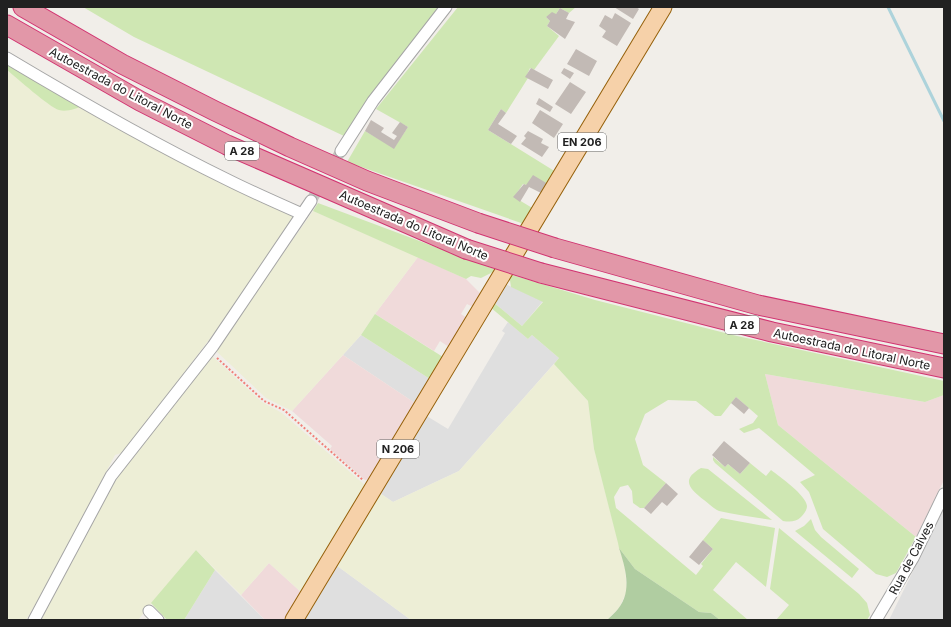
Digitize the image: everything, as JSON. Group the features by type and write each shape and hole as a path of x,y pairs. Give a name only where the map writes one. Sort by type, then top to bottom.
{"highway":[{"name":"Autoestrada do Litoral Norte","path":"24,7 122,64 228,118 367,181 478,223 555,248 758,305 944,344"},
{"name":"Autoestrada do Litoral Norte","path":"7,25 140,101 227,145 466,249 541,273 772,332 944,368"}],"main road":[{"name":"EN 206","path":"501,277 663,7"},
{"name":"N 206","path":"294,620 501,277"}],"street":[{"path":"341,151 373,101 446,7"},
{"path":"7,58 151,140 227,180 302,214"},
{"path":"34,620 111,476 210,350 311,201"},
{"name":"Rua de Calves","path":"876,620 913,558 944,494"},
{"path":"149,611 158,620"}],"path":[{"path":"210,350 264,401 284,410 364,482 374,488"}],"shaded area":[{"path":"418,257 466,279 481,294 473,307 467,304 461,314 467,318 449,347 440,341 434,351 375,314"},
{"path":"505,284 543,301 522,326 493,302"},
{"path":"508,322 528,339 532,335 559,358 459,471 393,502 381,494 380,489 425,415 448,429 505,333 502,331"},
{"path":"361,335 430,379 415,403 343,355"},
{"path":"343,355 415,403 370,479 365,480 330,449 332,446 292,411"},
{"path":"765,374 925,402 944,395 943,482 916,537 778,425"},
{"path":"944,508 944,620 889,620"},
{"path":"269,563 302,593 286,620 265,620 241,595"},
{"path":"336,565 411,620 303,620"},
{"path":"215,570 265,620 184,620"}],"green space":[{"path":"83,7 443,7 344,136 134,37"},
{"path":"458,7 576,7 569,13 560,8 556,14 546,17 550,21 547,26 559,36 534,70 530,68 526,77 528,78 506,113 501,109 488,130 556,172 548,184 523,184 514,197 534,209 524,224 347,162 365,131 394,148 408,127 376,109"},
{"path":"7,61 83,105 75,109 62,111 54,108 7,70"},
{"path":"7,70 48,103 83,105 296,217 224,320 124,452 115,455 44,590 26,620 7,620"},
{"path":"318,203 497,270 481,278 471,276 466,279 313,211"},
{"path":"313,211 418,257 361,335 292,411 266,398 215,350"},
{"path":"509,274 595,300 737,336 944,381 944,395 925,402 765,374 778,425 916,537 896,573 887,577 876,574 823,529 809,492 800,482 815,475 759,428 744,433 739,429 753,423 758,416 736,397 721,416 715,416 696,401 668,400 645,414 635,439 643,465 666,483 644,508 640,508 633,503 632,491 628,485 620,487 614,497 616,508 696,575 703,566 701,564 713,549 703,540 721,518 775,528 766,587 736,562 713,590 748,620 720,620 711,613 699,612 635,569 619,548 594,449 588,401 554,364 559,358 532,335 528,339 490,307 493,302 522,326 543,302 511,287"},
{"path":"375,314 443,357 430,379 361,335"},
{"path":"211,355 262,402 282,413 366,486 302,593 269,563 241,595 196,550 138,620 38,620 112,482"},
{"path":"554,364 588,401 594,449 625,568 627,591 619,608 607,620 411,620 336,565 373,501 381,494 393,502 459,471"},
{"path":"713,457 725,467 728,464 740,474 750,463 766,476 771,470 792,486 802,497 807,506 805,512 795,521 783,521 715,463"},
{"path":"701,468 708,469 772,520 719,511 713,507 695,492 689,484 691,477"},
{"path":"811,519 815,530 821,537 859,569 852,578 795,531 804,526"},
{"path":"779,528 859,594 867,603 870,615 867,620 776,620 789,605 770,589"},
{"path":"619,548 635,569 699,612 711,613 720,620 607,620 618,609 623,602 625,595 625,571"},
{"path":"196,550 215,570 184,620 167,620 151,603"}],"building":[{"path":"614,7 636,7 639,9 633,19"},
{"path":"560,8 569,13 566,19 575,22 565,39 547,26 550,21 546,17 552,12 556,14"},
{"path":"615,13 631,23 617,46 602,37 606,31 599,26 605,15 612,19"},
{"path":"576,49 597,61 589,76 567,64"},
{"path":"531,68 553,80 548,89 525,77"},
{"path":"564,68 574,73 570,79 561,73"},
{"path":"570,82 586,92 571,114 555,104"},
{"path":"539,98 553,107 550,112 536,104"},
{"path":"501,109 506,113 498,124 517,136 511,144 488,130"},
{"path":"540,110 563,124 554,138 532,123"},
{"path":"371,120 384,128 381,132 394,140 397,136 392,133 400,122 408,127 394,149 365,131"},
{"path":"528,131 543,139 541,143 549,147 542,157 521,144 526,138 524,136"},
{"path":"533,175 548,184 543,194 529,187 520,202 513,197 524,184 526,185"},
{"path":"736,397 749,408 744,414 731,403"},
{"path":"724,441 750,463 740,474 728,464 725,467 712,455"},
{"path":"666,483 678,494 667,506 662,502 651,514 644,508"},
{"path":"703,540 713,549 699,565 689,557"}],"waterway":[{"path":"888,7 944,121"}],"tunnel":[{"path":"311,201 341,151"}]}
